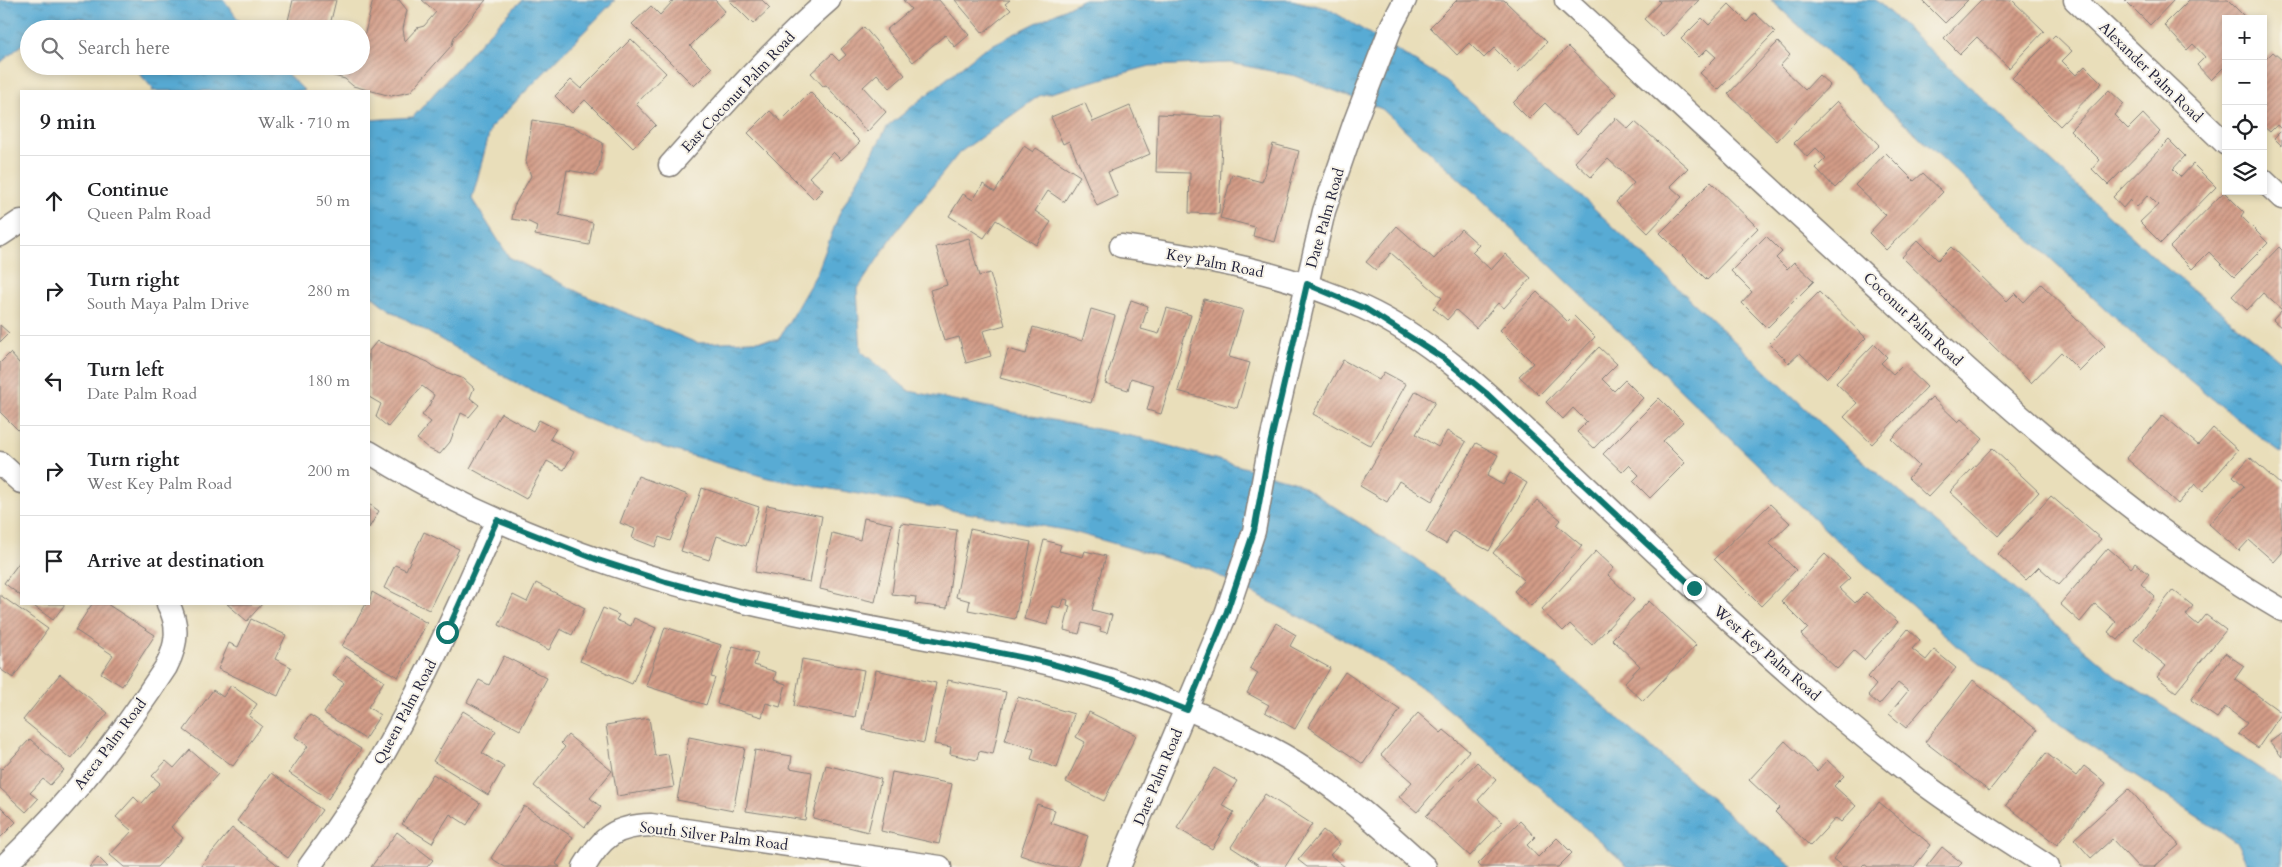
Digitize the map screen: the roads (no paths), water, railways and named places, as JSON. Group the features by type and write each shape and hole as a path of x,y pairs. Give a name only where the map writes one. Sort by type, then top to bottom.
{"street":[{"name":"East Coconut Palm Road","path":"670,165 755,69 829,0"},
{"name":"Date Palm Road","path":"1119,867 1226,614 1254,531 1269,449 1324,211 1354,124 1392,25 1405,0"},
{"name":"Coconut Palm Road","path":"1566,0 1988,388 2052,443 2147,519 2222,574 2282,610"},
{"name":"Alexander Palm Road","path":"2076,0 2222,140"},
{"path":"2267,184 2282,198"},
{"path":"0,235 20,222"},
{"name":"Key Palm Road","path":"1121,246 1207,258 1307,284"},
{"name":"West Key Palm Road","path":"1307,284 1366,309 1443,358 1486,393 1774,661 1922,783 2048,867"},
{"path":"370,453 444,495 497,520 598,560 666,582 734,600 1045,662 1113,681 1187,710 1271,748 1309,772 1363,810 1425,867"},
{"name":"Queen Palm Road","path":"309,867 350,808 404,716 442,641 497,520"},
{"name":"Areca Palm Road","path":"3,867 59,809 101,760 166,668 174,651 177,632 174,614 169,605"},
{"name":"South Silver Palm Road","path":"584,867 600,843 610,835 632,825 651,825 853,861 940,867"}],"water":[{"path":"0,0 224,0 238,20 89,20 81,17 65,17 59,20 20,20 20,46 0,63"},
{"path":"522,0 615,0 491,127 472,199 509,257 586,296 697,343 778,340 817,273 840,212 887,127 982,50 1082,0 1291,0 1327,8 1441,77 1583,198 1842,443 2115,675 2282,783 2282,867 2249,867 2237,843 2070,732 1961,649 1829,533 1476,194 1382,109 1296,76 1230,63 1150,66 1039,96 959,153 895,233 857,290 861,351 909,391 1141,438 1296,482 1423,564 1570,677 1765,845 1794,867 1629,867 1486,740 1425,690 1351,643 1207,570 1070,531 768,478 649,443 582,417 507,378 388,309 370,295 370,120 413,117 485,37"},
{"path":"1771,0 1876,0 2164,266 2282,362 2282,453 2252,431 2128,330"},
{"path":"141,75 288,75 304,90 152,90"}]}
